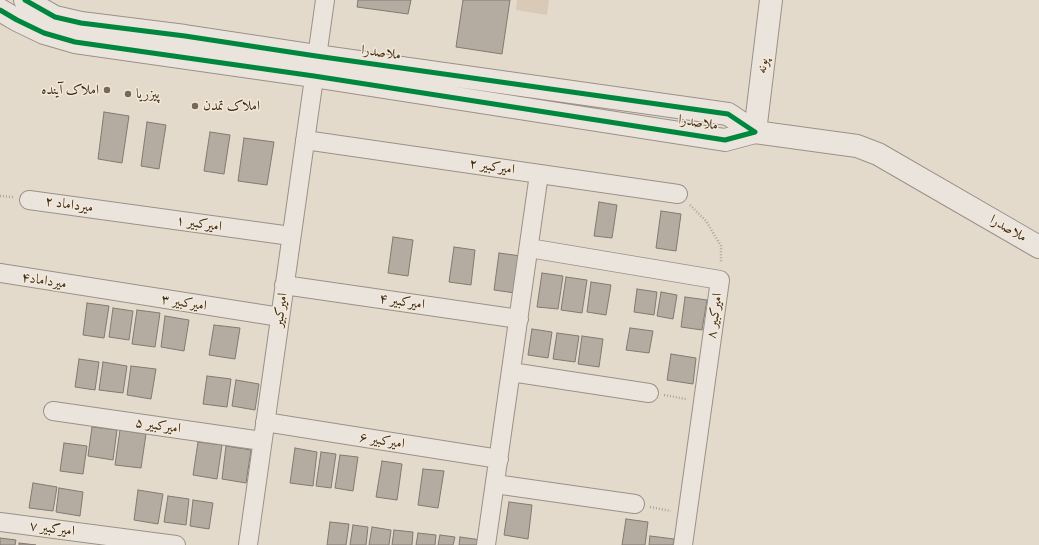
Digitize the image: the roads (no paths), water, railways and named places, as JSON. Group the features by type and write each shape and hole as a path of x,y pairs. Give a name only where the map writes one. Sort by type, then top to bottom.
{"street":[{"name":"ملاصدرا","path":"25,0 55,17 80,23 185,36 315,66 725,140 755,132 857,146 878,154 1039,247"},
{"name":"امیرکبیر","path":"248,545 324,0"},
{"name":"پونه","path":"755,132 771,0"},
{"name":"ملاصدرا","path":"6,17 44,33 75,42 315,66"},
{"name":"امیرکبیر ۲","path":"305,140 678,194"},
{"path":"486,545 539,174"},
{"name":"میرداماد ۲","path":"29,200 108,211"},
{"name":"امیرکبیر ۱","path":"108,211 291,236"},
{"name":"امیرکبیر ۸","path":"529,248 720,280 683,545"},
{"name":"میرداماد۴","path":"0,274 89,288"},
{"name":"امیرکبیر ۴","path":"284,285 519,319"},
{"name":"امیرکبیر ۳","path":"89,288 280,318"},
{"path":"511,372 649,393"},
{"name":"امیرکبیر ۵","path":"53,411 262,442"},
{"name":"امیرکبیر ۶","path":"265,422 499,459"},
{"path":"495,484 635,504"},
{"name":"امیرکبیر ۷","path":"0,522 176,545"}],"place":[{"name":"املاک آینده","path":"107,90"},
{"name":"پیزریا","path":"128,94"},
{"name":"املاک تمدن","path":"195,106"}]}
